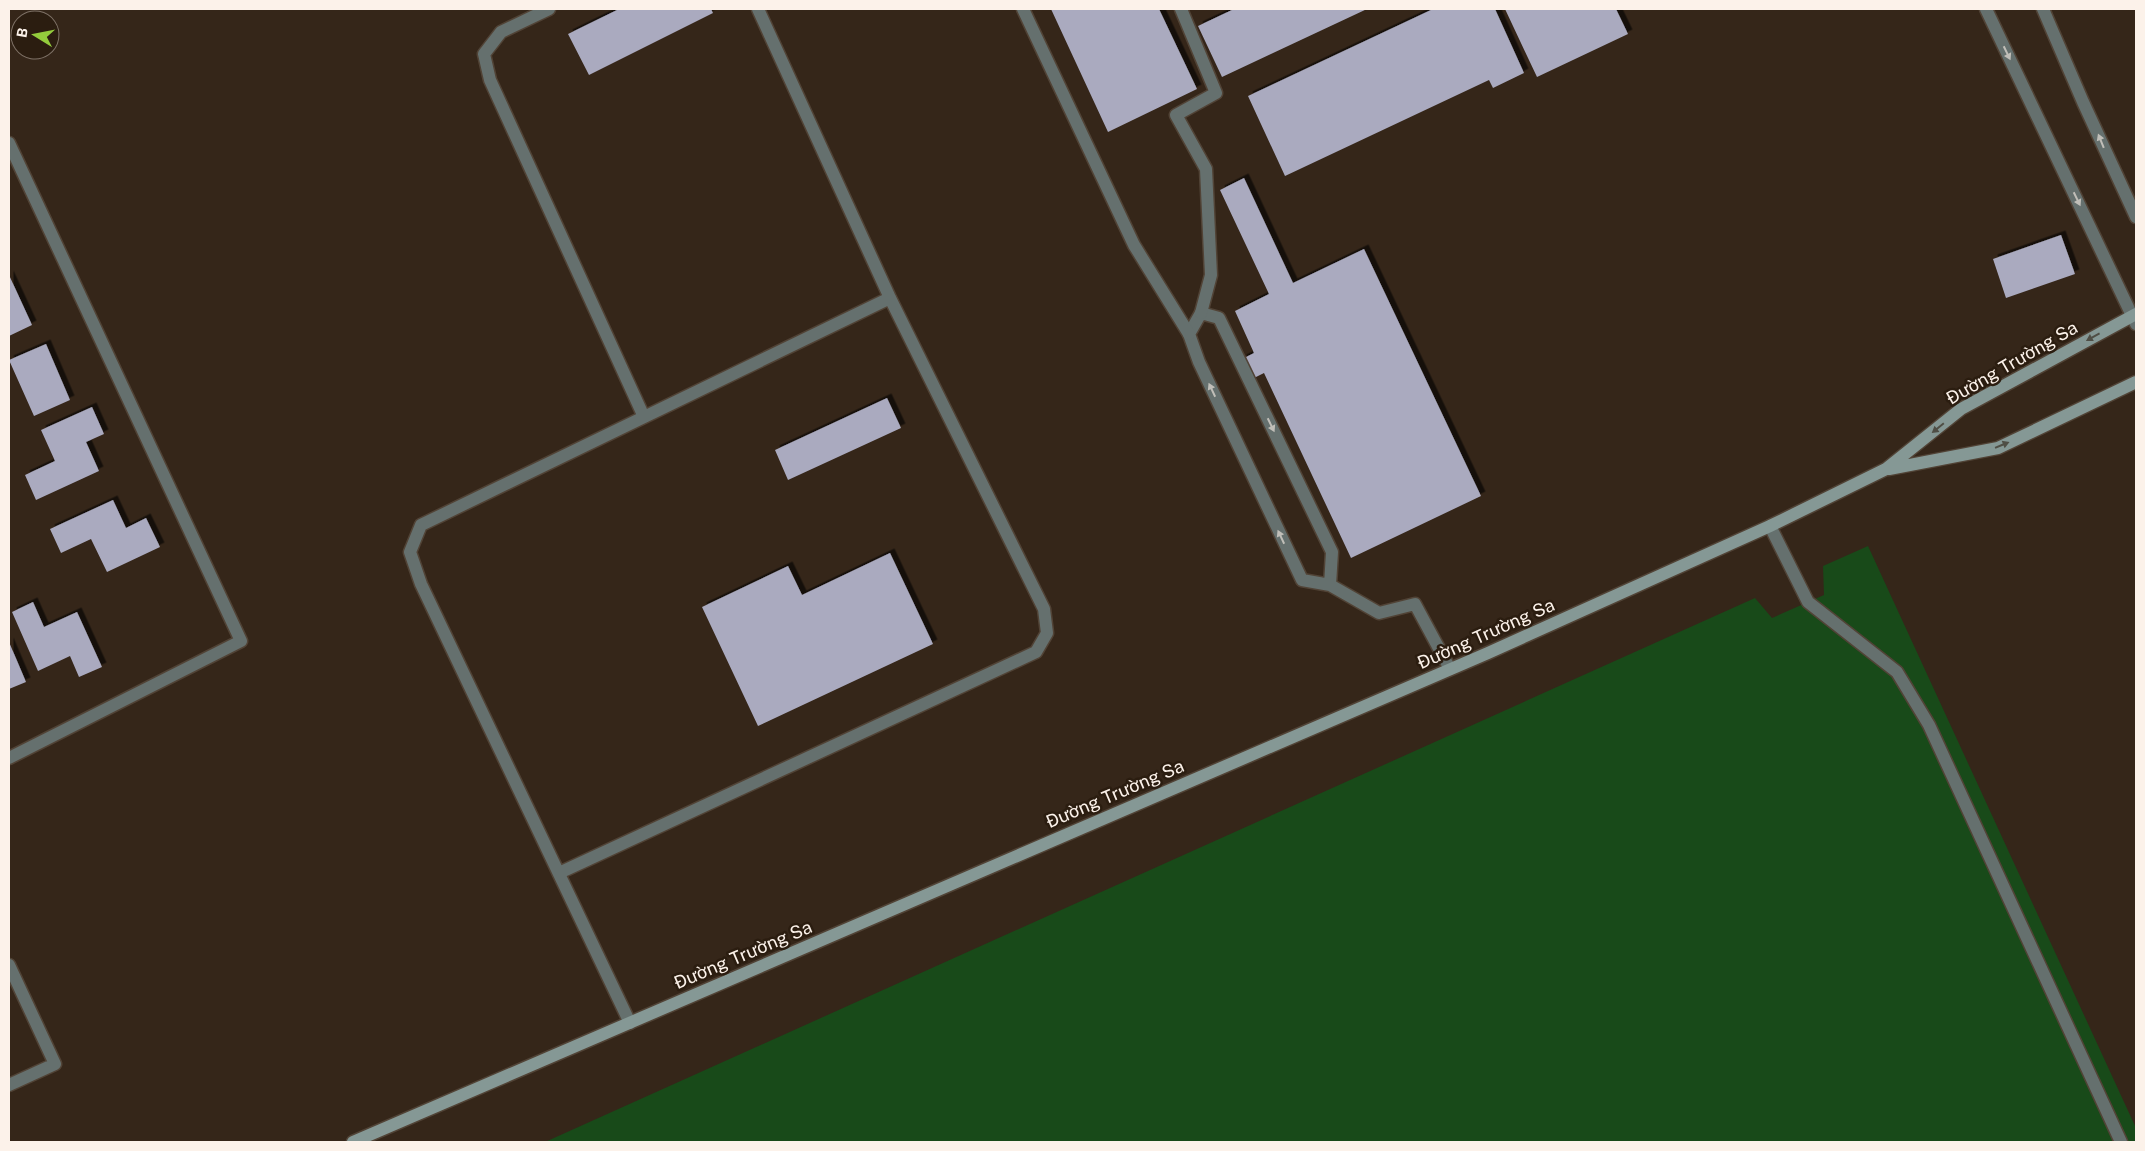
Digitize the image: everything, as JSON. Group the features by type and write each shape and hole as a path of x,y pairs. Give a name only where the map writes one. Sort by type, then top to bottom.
{"main road":[{"name":"Đường Trường Sa","path":"353,1142 1450,669 1770,526 1886,469 1961,409 2135,318"},
{"name":"Đường Trường Sa","path":"1886,469 1998,448 2136,382"}],"street":[{"path":"549,9 501,32 484,54 490,80 644,418"},
{"path":"559,873 1036,652 1047,633 1044,609 890,298 758,9"},
{"path":"1023,9 1134,245 1189,334 1199,362 1302,580 1330,585 1379,613 1415,604 1450,669"},
{"path":"1181,9 1216,93 1176,115 1206,169 1211,275 1201,313 1189,334"},
{"path":"1986,9 2135,318"},
{"path":"2043,9 2083,102 2136,216"},
{"path":"9,143 241,641 9,758"},
{"path":"630,1022 421,584 410,552 421,526 890,298"},
{"path":"1201,313 1220,318 1332,552 1330,585"},
{"path":"1770,526 1808,602 1897,672 1929,725 2121,1142"},
{"path":"9,965 55,1064 9,1085"}],"green space":[{"path":"1868,546 2136,1128 2136,1142 545,1142 1755,598 1772,618 1824,595 1823,566"}],"building":[{"path":"619,9 711,9 713,13 589,75 568,34"},
{"path":"1051,9 1159,9 1197,89 1108,132"},
{"path":"1234,9 1367,9 1222,77 1198,26"},
{"path":"1433,9 1495,9 1524,73 1493,88 1489,80 1285,176 1248,96"},
{"path":"1505,9 1616,9 1628,34 1537,77"},
{"path":"1244,178 1293,283 1364,249 1481,496 1351,558 1264,373 1252,379 1242,359 1254,353 1235,311 1269,294 1220,190"},
{"path":"2061,235 2075,274 2006,298 1993,259"},
{"path":"9,275 32,325 9,336"},
{"path":"46,344 70,400 34,416 9,360"},
{"path":"887,398 901,428 788,480 775,450"},
{"path":"92,407 104,434 86,442 99,471 36,500 25,475 55,461 41,430"},
{"path":"113,500 126,528 146,518 160,547 107,572 91,539 61,553 50,529"},
{"path":"890,553 933,644 758,726 702,607 788,566 802,595"},
{"path":"33,602 44,627 77,612 102,667 79,677 70,656 38,671 12,612"},
{"path":"9,642 26,682 9,689"}]}
